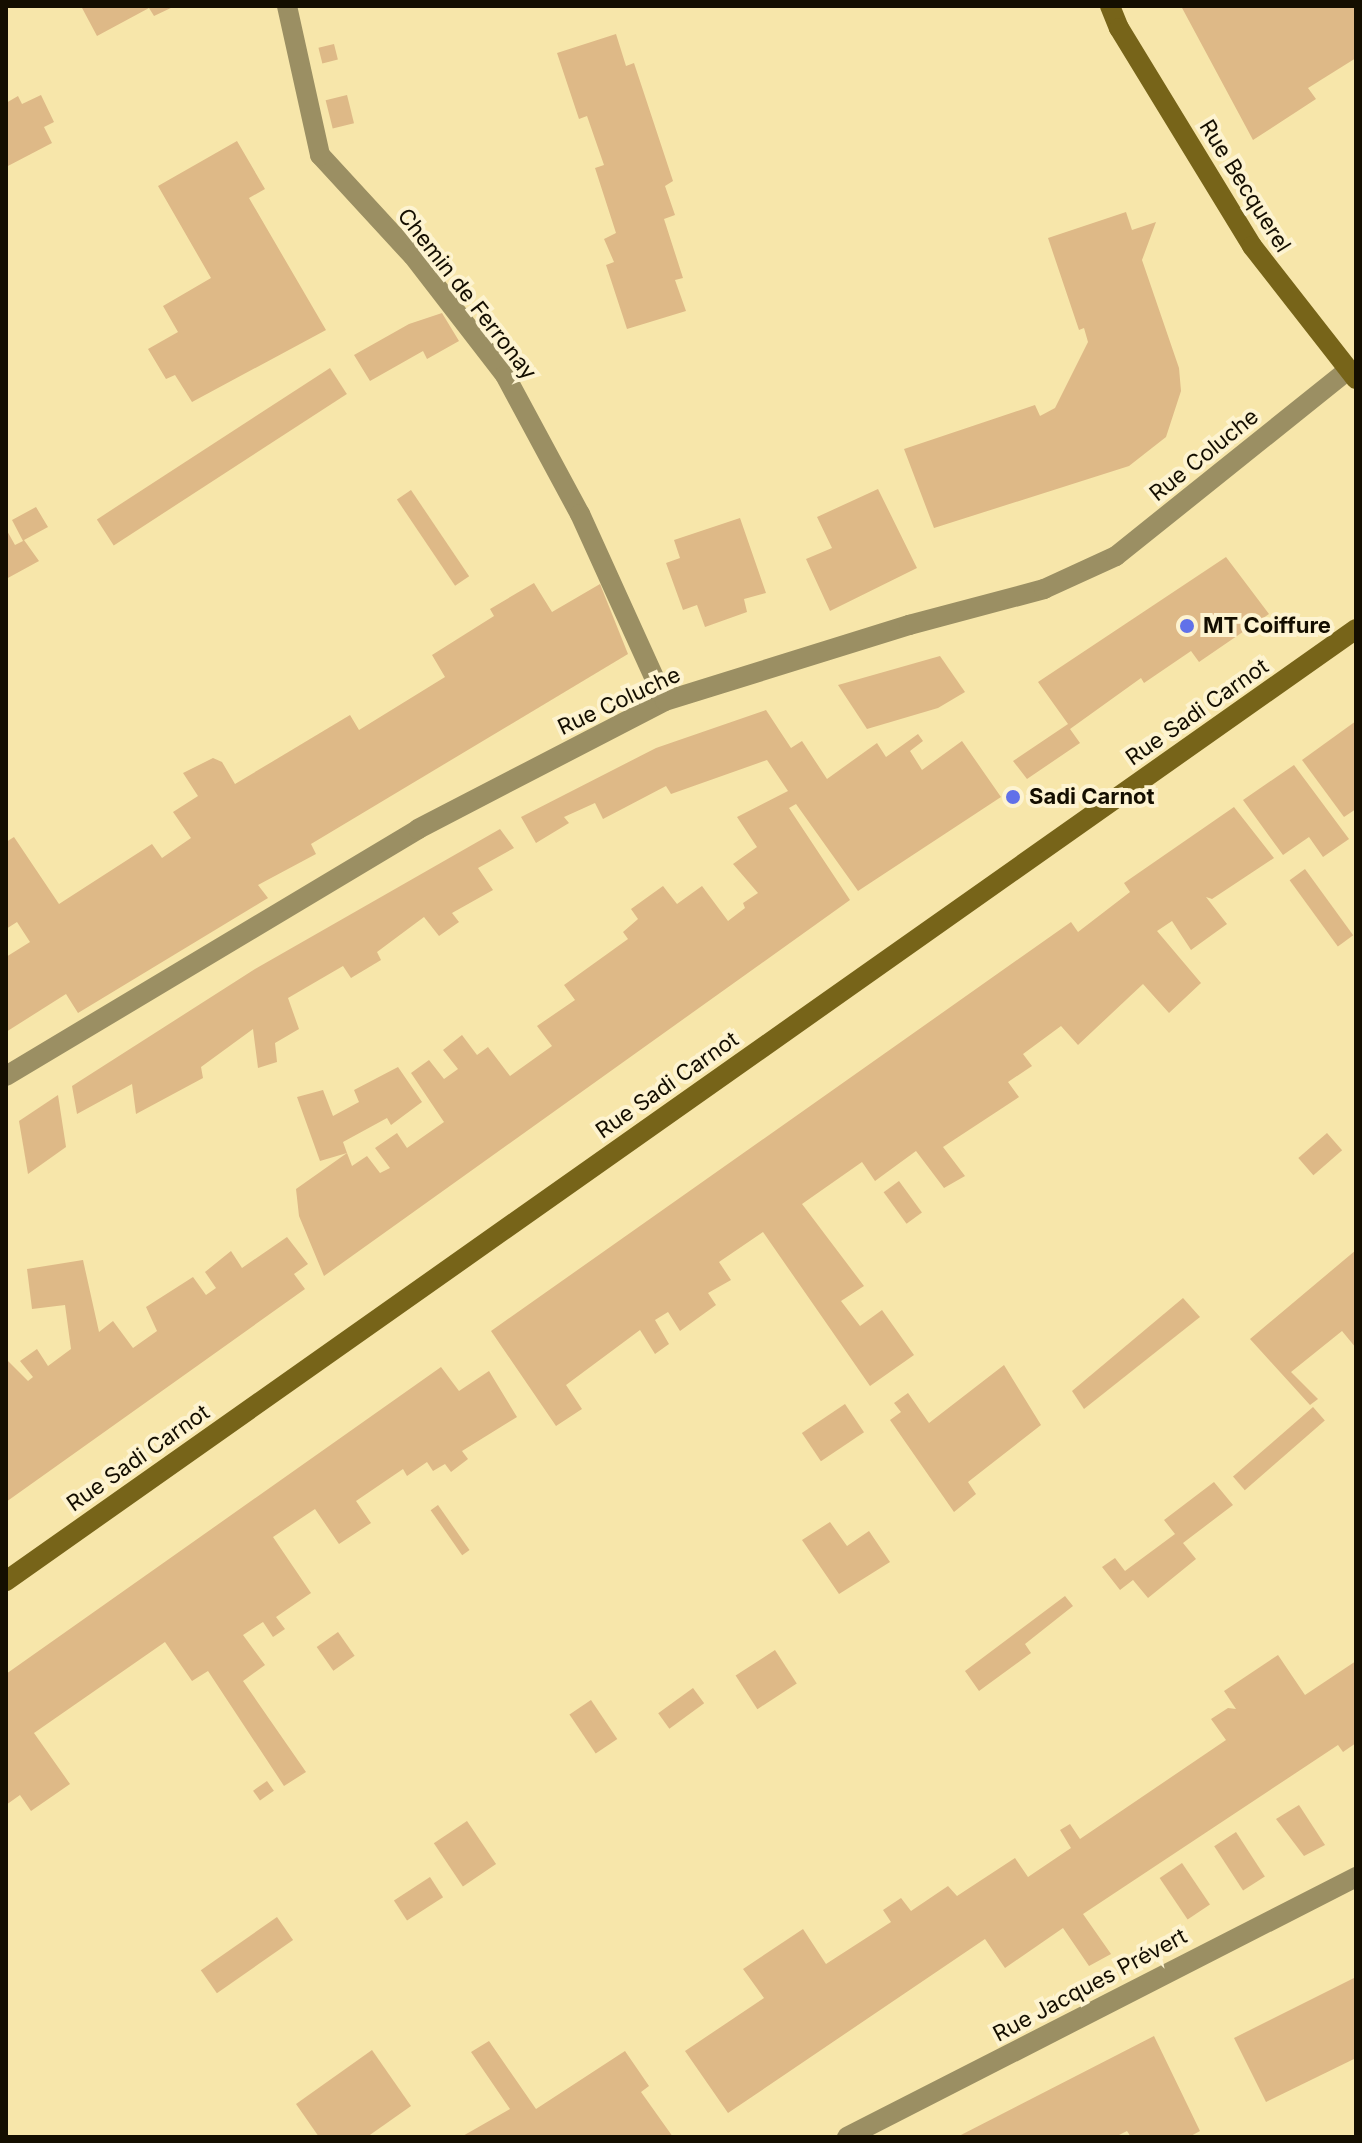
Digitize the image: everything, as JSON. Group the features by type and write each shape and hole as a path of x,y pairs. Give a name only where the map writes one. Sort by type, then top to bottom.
{"main road":[{"name":"Rue Becquerel","path":"1110,6 1119,28 1252,246 1352,374"},
{"name":"Rue Sadi Carnot","path":"6,1581 1356,629"}],"street":[{"name":"Chemin de Ferronay","path":"287,6 320,155 413,256 505,375 580,514 665,701"},
{"name":"Rue Coluche","path":"6,1076 418,829 665,701 1044,589 1116,556 1352,374"},
{"name":"Rue Jacques Prévert","path":"847,2137 1356,1877"}],"building":[{"path":"81,6 175,6 154,16 149,8 97,36"},
{"path":"1181,6 1356,6 1356,58 1308,88 1316,99 1253,140"},
{"path":"616,34 626,66 634,63 673,181 665,186 675,215 664,219 683,278 675,280 686,311 627,329 606,265 614,262 604,239 616,233 595,168 604,165 587,116 579,119 557,53"},
{"path":"334,44 338,60 322,63 318,48"},
{"path":"41,95 54,122 44,127 52,143 6,167 6,103 18,96 22,104"},
{"path":"347,95 354,123 333,128 326,100"},
{"path":"237,141 265,189 249,198 326,330 192,402 175,375 166,379 148,349 178,332 163,306 211,278 158,186"},
{"path":"1126,212 1132,230 1156,222 1142,260 1179,368 1181,391 1166,437 1129,466 934,528 904,449 1035,405 1040,416 1055,408 1088,342 1084,328 1079,330 1048,238"},
{"path":"442,313 459,341 427,359 423,351 370,381 354,355 409,324"},
{"path":"330,368 347,394 114,545 97,519"},
{"path":"878,489 917,568 830,611 806,559 832,548 817,517"},
{"path":"411,490 469,576 455,586 397,500"},
{"path":"36,507 48,527 24,540 39,561 6,579 6,529 15,545 23,541 12,520"},
{"path":"740,518 766,593 744,599 747,612 705,627 697,605 683,610 666,563 680,558 674,540"},
{"path":"1226,557 1269,614 1199,662 1191,651 1144,683 1141,678 1070,729 1080,743 1027,779 1013,761 1068,724 1038,682"},
{"path":"534,583 552,612 600,584 628,654 311,844 316,854 258,885 268,898 78,1013 66,994 6,1032 6,957 30,942 17,922 6,929 6,842 14,837 59,904 152,844 162,858 191,838 173,812 198,796 183,773 213,758 222,762 235,784 350,715 359,730 445,677 432,655 494,616 490,609"},
{"path":"940,656 965,692 938,708 867,729 838,685"},
{"path":"766,710 791,748 802,741 827,779 877,743 886,757 918,734 923,741 910,751 922,770 962,741 1001,797 858,891 796,804 789,808 850,900 324,1276 299,1216 296,1189 347,1153 352,1166 367,1156 380,1173 390,1168 375,1148 397,1133 407,1148 444,1122 411,1073 429,1060 444,1079 458,1069 443,1050 462,1035 477,1055 488,1047 510,1076 552,1046 537,1026 575,1000 564,985 628,939 623,932 638,919 631,909 663,886 677,904 702,886 728,921 745,908 743,903 758,893 733,864 757,847 737,817 788,791 767,760 671,794 666,786 603,819 595,803 564,817 569,823 536,843 521,817 656,748"},
{"path":"1356,721 1356,809 1344,817 1302,760"},
{"path":"1294,765 1349,839 1323,857 1309,837 1283,855 1243,800"},
{"path":"1234,807 1274,858 1212,899 1206,897 1227,924 1191,950 1172,921 1157,931 1201,983 1169,1013 1143,984 1078,1045 1061,1026 1023,1054 1032,1066 1008,1082 1019,1097 943,1147 965,1176 944,1188 916,1151 875,1181 862,1162 802,1204 864,1286 841,1301 860,1326 882,1310 914,1355 870,1386 763,1232 719,1262 731,1280 708,1293 716,1305 680,1331 668,1312 655,1320 669,1344 655,1354 640,1330 566,1385 582,1409 556,1426 491,1331 1071,922 1078,932 1130,892 1124,883"},
{"path":"500,829 514,848 478,868 493,890 452,913 459,922 439,936 424,917 377,952 381,960 351,978 343,966 288,998 299,1029 275,1043 277,1062 258,1068 253,1029 201,1067 203,1078 136,1114 132,1084 77,1114 72,1086 255,969"},
{"path":"1305,869 1353,935 1338,947 1290,880"},
{"path":"398,1067 422,1102 391,1125 387,1118 343,1142 347,1153 320,1161 297,1097 323,1090 333,1116 359,1102 354,1090"},
{"path":"58,1095 66,1147 28,1174 19,1121"},
{"path":"1327,1133 1342,1150 1313,1175 1298,1158"},
{"path":"899,1181 922,1213 907,1224 884,1192"},
{"path":"287,1237 308,1264 294,1274 305,1289 6,1502 6,1359 28,1381 33,1377 20,1361 37,1349 48,1366 71,1349 65,1305 32,1309 27,1269 83,1260 99,1332 113,1321 133,1348 157,1331 146,1307 193,1277 206,1295 216,1288 205,1272 231,1251 242,1268"},
{"path":"1356,1250 1356,1348 1342,1331 1291,1372 1318,1399 1310,1405 1250,1339"},
{"path":"1183,1298 1200,1317 1084,1409 1072,1391"},
{"path":"1004,1365 1041,1425 968,1482 976,1494 954,1512 890,1420 901,1412 894,1403 908,1393 929,1423"},
{"path":"441,1367 459,1391 489,1371 517,1417 462,1451 468,1459 451,1472 445,1464 433,1471 427,1462 407,1476 403,1469 356,1501 371,1523 339,1544 315,1509 273,1537 311,1593 276,1617 285,1629 273,1637 263,1622 243,1635 265,1665 243,1681 306,1772 284,1786 208,1671 192,1681 165,1642 34,1733 70,1784 31,1811 20,1795 6,1805 6,1674"},
{"path":"845,1404 864,1432 821,1461 802,1433"},
{"path":"1313,1407 1325,1421 1245,1490 1233,1477"},
{"path":"1214,1482 1233,1505 1183,1543 1196,1559 1148,1598 1133,1580 1120,1590 1102,1567 1115,1558 1125,1571 1175,1534 1164,1520"},
{"path":"438,1505 470,1550 462,1555 431,1510"},
{"path":"830,1522 847,1546 869,1531 890,1562 839,1594 802,1540"},
{"path":"1065,1596 1073,1606 1025,1644 1031,1653 979,1691 965,1671"},
{"path":"338,1632 355,1656 333,1671 317,1647"},
{"path":"775,1650 797,1684 757,1709 736,1676"},
{"path":"1278,1655 1305,1695 1356,1661 1356,1743 1343,1752 1338,1745 1083,1914 1111,1954 1089,1966 1063,1928 1005,1968 985,1939 728,2113 685,2051 764,1998 743,1969 803,1929 826,1964 891,1922 883,1910 901,1898 911,1911 948,1886 957,1896 1015,1858 1028,1877 1071,1848 1060,1830 1070,1824 1080,1839 1226,1740 1211,1719 1228,1708 1236,1709 1224,1691"},
{"path":"693,1688 704,1703 669,1729 658,1713"},
{"path":"591,1700 617,1739 596,1754 569,1715"},
{"path":"267,1781 274,1791 260,1801 253,1791"},
{"path":"1299,1805 1325,1845 1304,1856 1276,1819"},
{"path":"467,1821 496,1864 463,1886 434,1843"},
{"path":"1236,1832 1265,1876 1243,1891 1214,1846"},
{"path":"1182,1863 1210,1904 1188,1920 1160,1878"},
{"path":"430,1877 443,1897 407,1921 394,1900"},
{"path":"277,1917 293,1940 217,1993 201,1970"},
{"path":"1356,1977 1356,2058 1266,2102 1234,2038"},
{"path":"1154,2036 1200,2131 1189,2137 1131,2137 1127,2131 1115,2137 957,2137"},
{"path":"489,2041 536,2109 625,2051 649,2086 641,2092 673,2137 461,2137 510,2109 471,2052"},
{"path":"372,2050 411,2106 367,2137 319,2137 296,2104"}],"place":[{"name":"MT Coiffure","path":"1187,626"},
{"name":"Sadi Carnot","path":"1013,797"}]}
